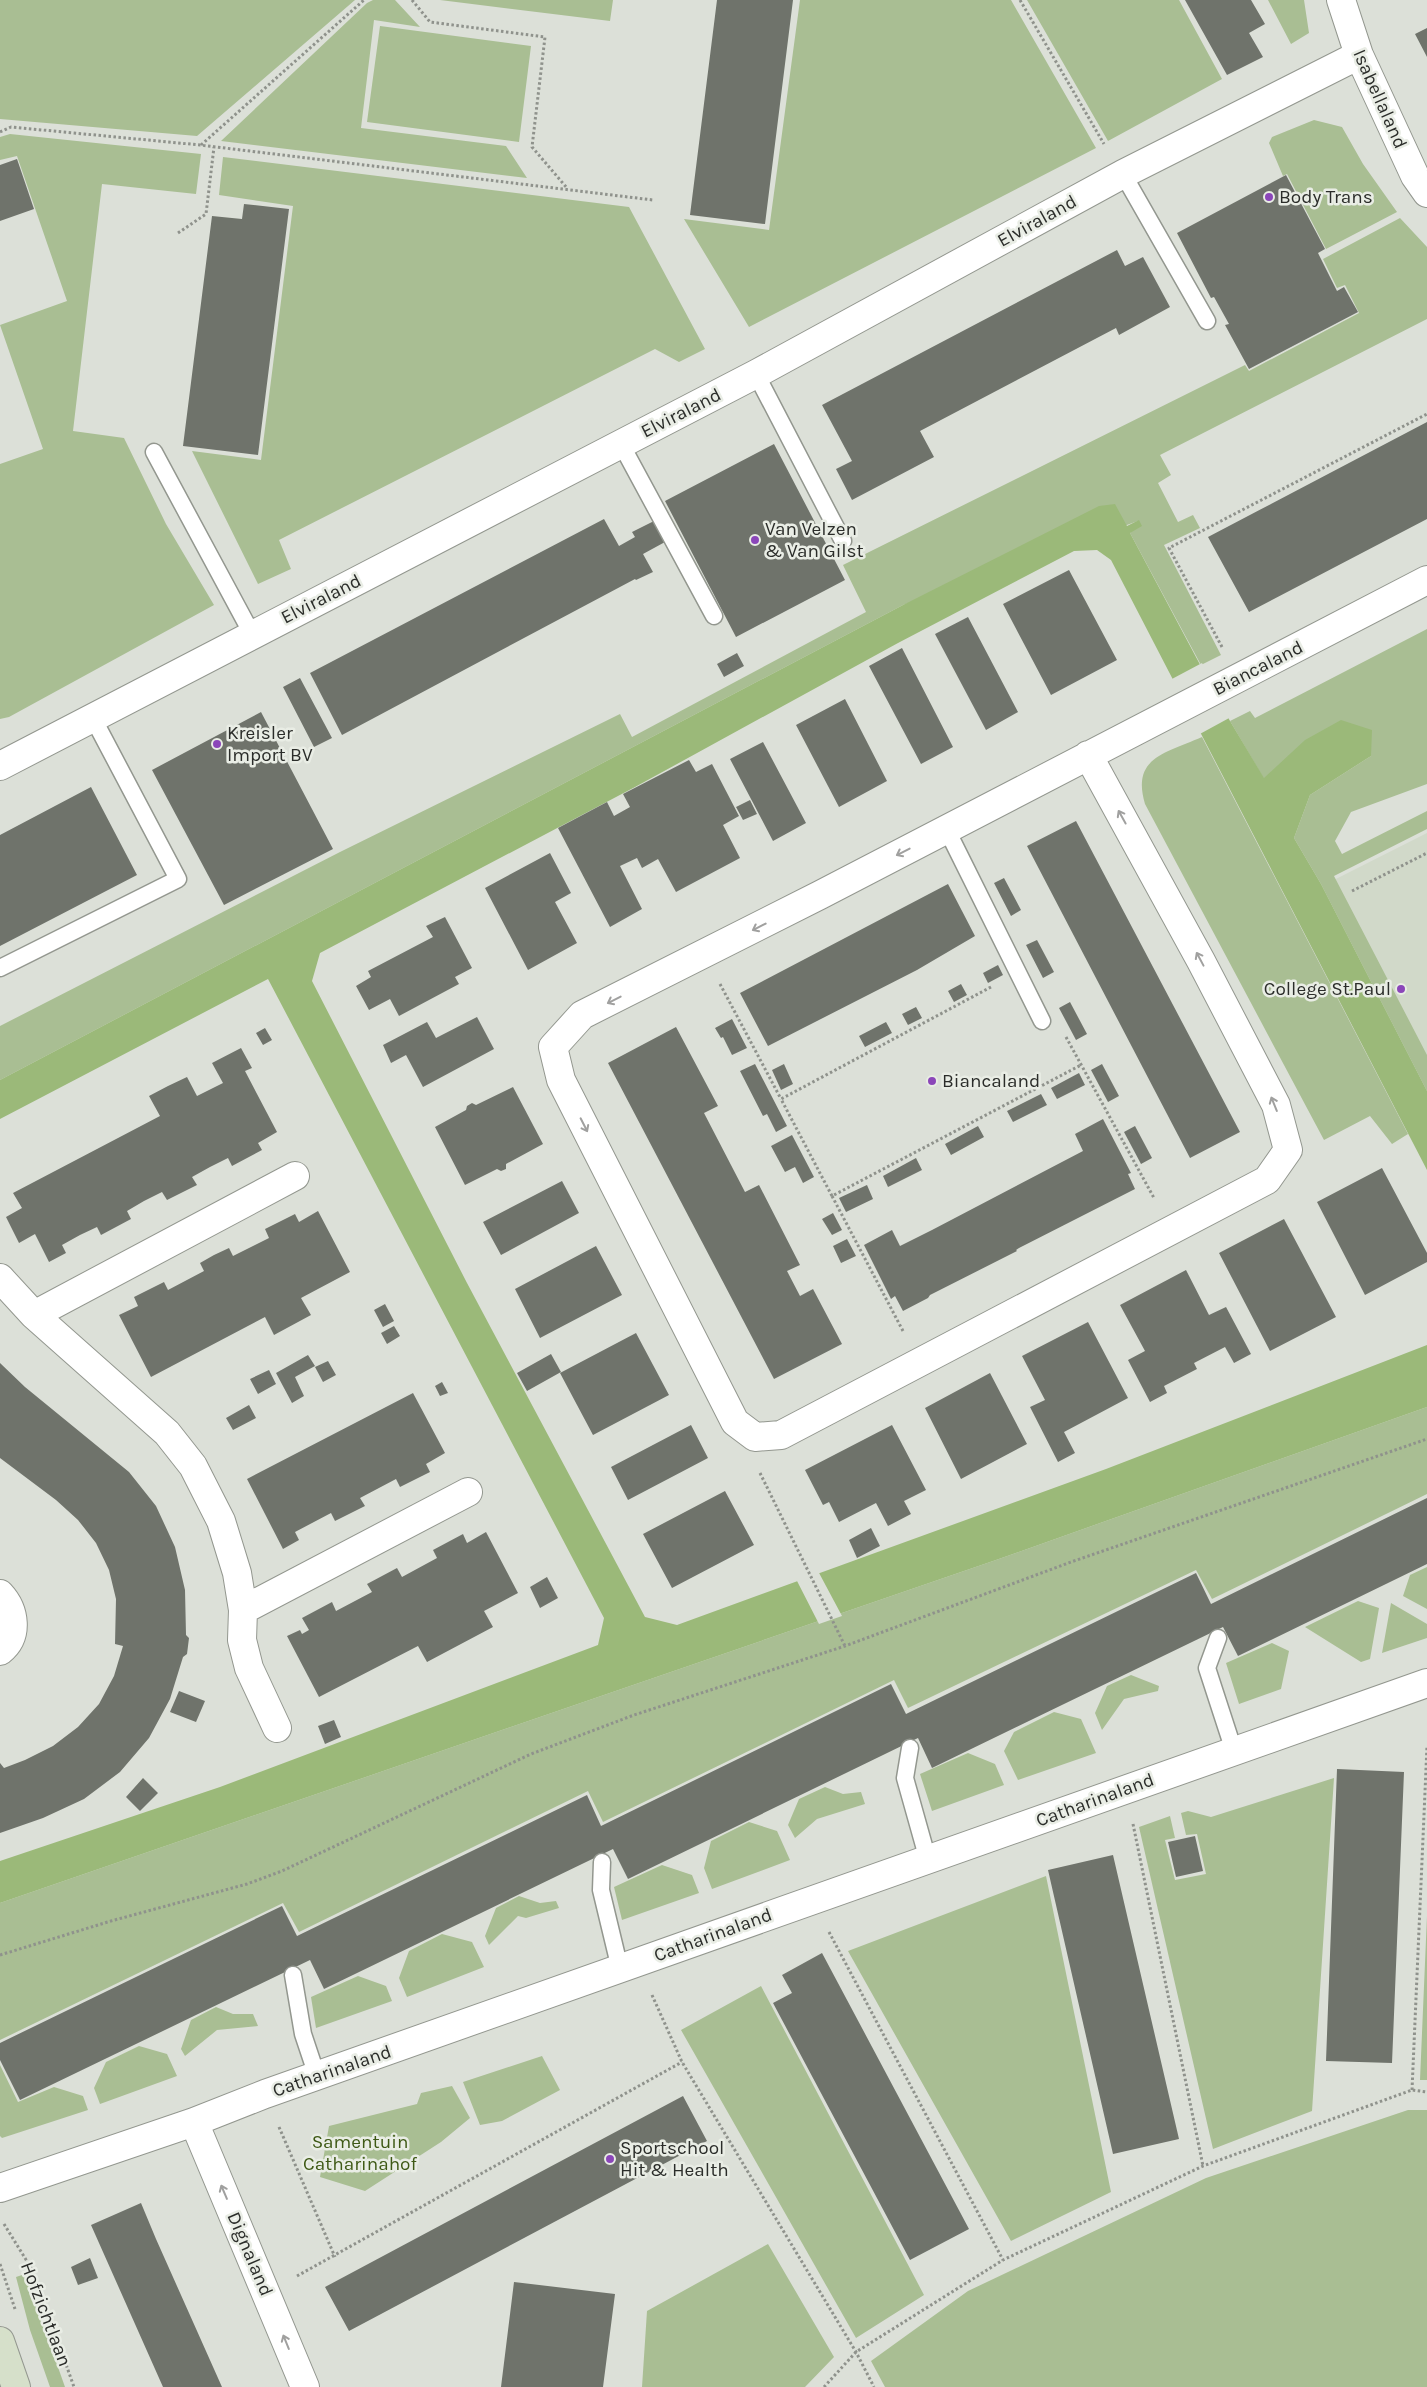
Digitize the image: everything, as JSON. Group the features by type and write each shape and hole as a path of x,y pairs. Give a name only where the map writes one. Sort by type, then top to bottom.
{"main road":[{"path":"0,2341 16,2387"}],"street":[{"name":"Isabellaland","path":"1341,0 1359,55 1415,176 1427,194"},
{"name":"Elviraland","path":"0,766 756,374 1123,174 1359,55"},
{"name":"Biancaland","path":"755,1436 735,1422 561,1080 553,1047 582,1015 947,830 1088,754 1427,580"},
{"path":"755,1436 781,1435 1267,1180 1288,1150 1276,1104 1201,961 1088,754"},
{"path":"34,1314 295,1176"},
{"path":"1,1280 34,1314 167,1433 193,1466 221,1521 237,1573 243,1610 242,1640 249,1668 276,1728"},
{"path":"243,1610 468,1492"},
{"path":"0,1594 12,1612 13,1625 10,1637 0,1651"},
{"name":"Catharinaland","path":"0,2188 194,2122 265,2094 1427,1683"},
{"name":"Dignaland","path":"194,2122 305,2387"}],"lane":[{"path":"1123,174 1207,321"},
{"path":"756,374 843,541"},
{"path":"622,444 714,616"},
{"path":"154,452 252,634"},
{"path":"0,968 178,879 93,718"},
{"path":"947,830 1042,1021"},
{"path":"1218,1638 1207,1668 1234,1751"},
{"path":"910,1748 904,1778 928,1860"},
{"path":"602,1862 601,1890 629,1965"},
{"path":"292,1975 303,2034 317,2076"}],"path":[{"path":"200,145 364,0"},
{"path":"412,0 430,22 545,37 532,147 568,188"},
{"path":"1020,0 1123,174"},
{"path":"0,132 11,128 200,145 568,188 653,200"},
{"path":"178,233 206,214 214,147"},
{"path":"1237,679 1169,548 1427,414"},
{"path":"1352,891 1427,853"},
{"path":"704,954 920,1363"},
{"path":"781,1099 1018,973"},
{"path":"832,1196 1081,1065 1172,1230"},
{"path":"755,1436 753,1459 845,1646"},
{"path":"0,1955 247,1884 282,1871 531,1754 634,1715 845,1646 1071,1562 1427,1439"},
{"path":"1412,2090 1427,1746"},
{"path":"1126,1790 1203,2166"},
{"path":"812,1900 1003,2260"},
{"path":"629,1965 682,2062 856,2352 874,2387"},
{"path":"266,2293 335,2257 682,2062"},
{"path":"824,2387 856,2352 1003,2260 1203,2166 1412,2090 1427,2092"},
{"path":"265,2094 335,2257"},
{"name":"Hofzichtlaan","path":"0,2217 33,2271 74,2387"}],"shaded area":[{"path":"1115,504 1127,526 1139,520 1142,526 1130,533 1230,721 1264,778 1305,740 1341,720 1372,730 1371,756 1310,795 1294,838 1321,884 1427,1091 1427,1170 1111,560 1097,550 1074,551 898,643 635,787 320,953 312,981 467,1283 645,1617 677,1625 1106,1469 1427,1345 1427,1407 996,1560 0,1903 0,1861 220,1787 598,1645 604,1618 268,979 0,1119 0,1080 903,605 1099,506"},
{"name":"College St.Paul","path":"1427,833 1427,1091 1322,886"}],"green space":[{"path":"0,0 355,0 197,136 0,119"},
{"path":"373,0 395,0 420,27 374,20 361,128 506,146 527,178 221,141 367,3"},
{"path":"440,0 613,0 610,21"},
{"path":"800,0 1011,0 1096,148 749,327 684,219 769,230"},
{"path":"1027,0 1179,0 1222,79 1108,141"},
{"path":"1268,0 1304,0 1309,33 1291,44"},
{"path":"380,26 531,46 519,142 367,122"},
{"path":"1314,120 1342,127 1363,164 1397,212 1326,249 1287,174 1283,176 1269,143 1272,137"},
{"path":"10,134 201,154 196,194 102,184 73,431 124,438 166,524 214,605 9,717 0,719 0,464 43,449 0,325 67,301 17,156 0,160 0,137"},
{"path":"223,157 629,207 705,349 679,362 655,349 279,540 291,569 258,584 192,451 261,460 293,206 219,195"},
{"path":"1400,218 1427,247 1427,319 1160,455 1171,475 1158,483 1178,522 1193,515 1200,528 1164,545 1221,655 1201,665 1130,533 1138,521 903,605 0,1080 0,1026 340,852 620,714 632,737 866,612 843,565 1245,365 1249,371 1359,313 1345,285 1337,288 1323,259"},
{"path":"1427,629 1427,784 1351,812 1335,841 1342,854 1427,811 1427,829 1334,876 1427,1055 1427,1091 1321,884 1294,838 1310,795 1371,756 1264,779 1230,721 1250,711 1255,718"},
{"path":"1202,737 1408,1134 1392,1144 1370,1116 1324,1140 1145,804 1142,788 1143,776 1147,766 1164,753"},
{"path":"1427,1407 1427,1494 1212,1599 1196,1570 908,1708 894,1680 603,1822 588,1791 299,1932 283,1903 0,2040 0,1903 996,1560"},
{"path":"1427,1567 1427,1609 1403,1596 1410,1575"},
{"path":"1358,1601 1379,1608 1370,1659 1361,1662 1305,1627"},
{"path":"1391,1603 1427,1624 1427,1638 1382,1653"},
{"path":"1272,1643 1289,1651 1281,1689 1239,1704 1226,1663"},
{"path":"1131,1675 1159,1686 1158,1691 1124,1699 1102,1730 1095,1713 1107,1686"},
{"path":"1054,1712 1081,1719 1096,1753 1018,1780 1004,1751 1014,1732"},
{"path":"968,1753 995,1764 1004,1785 932,1811 920,1774"},
{"path":"1334,1778 1312,2111 1213,2149 1139,1827 1170,1816 1175,1838 1165,1840 1175,1880 1206,1874 1197,1834 1186,1835 1181,1813 1188,1811 1211,1817"},
{"path":"825,1787 843,1794 861,1792 865,1804 817,1819 795,1838 788,1825 799,1799"},
{"path":"749,1822 777,1831 790,1860 712,1889 704,1868 711,1841"},
{"path":"662,1865 692,1875 699,1893 622,1920 614,1887"},
{"path":"1046,1876 1111,2192 1011,2241 848,1951"},
{"path":"519,1896 540,1903 556,1901 559,1908 526,1918 518,1916 489,1945 485,1936 496,1908"},
{"path":"1427,1916 1427,2080 1420,2080"},
{"path":"442,1934 472,1942 484,1967 407,1997 399,1978 409,1951"},
{"path":"358,1976 386,1986 392,2001 316,2028 311,1997"},
{"path":"761,1986 924,2295 856,2338 681,2030"},
{"path":"216,2007 233,2014 253,2014 258,2026 217,2030 185,2056 181,2049 191,2020"},
{"path":"139,2046 167,2054 177,2076 100,2104 94,2088 106,2062"},
{"path":"542,2056 560,2090 502,2121 480,2125 463,2082"},
{"path":"0,2065 18,2102 54,2087 83,2096 88,2110 2,2138 0,2136"},
{"name":"Samentuin Catharinahof","path":"452,2086 470,2118 441,2142 365,2191 320,2177 329,2126 417,2104 421,2093"},
{"path":"1408,2110 1427,2110 1427,2387 885,2387 871,2361 968,2291 1206,2178"},
{"path":"768,2244 834,2357 805,2387 642,2387 647,2311"},
{"path":"25,2274 65,2387 50,2387 30,2330 16,2277"}],"pier":[{"path":"1202,663 1231,717 1198,735 1170,680"},
{"path":"818,1571 842,1616 819,1624 796,1579"}],"building":[{"path":"717,0 793,0 765,224 690,215"},
{"path":"1185,0 1251,0 1265,24 1249,33 1263,57 1227,75"},
{"path":"1427,28 1427,57 1415,34"},
{"path":"17,159 34,209 0,221 0,165"},
{"path":"1286,175 1325,249 1318,253 1337,291 1344,287 1358,312 1249,369 1225,325 1229,324 1214,297 1211,298 1177,233"},
{"path":"244,204 289,209 258,455 183,446 212,216 242,219"},
{"path":"1117,250 1125,266 1143,257 1170,307 1119,335 1116,328 920,431 934,457 852,500 836,469 852,461 822,405"},
{"path":"1427,422 1427,519 1249,612 1208,537"},
{"name":"Van Velzen & Van Gilst","path":"774,444 845,580 736,637 665,501"},
{"path":"604,519 619,546 635,537 632,532 654,521 665,542 643,554 653,572 635,579 342,735 310,673"},
{"path":"1069,570 1117,660 1051,695 1003,604"},
{"path":"968,617 1018,712 986,730 935,634"},
{"path":"902,648 953,747 921,764 869,666"},
{"path":"737,653 744,666 724,677 717,664"},
{"path":"300,678 332,738 314,747 283,687"},
{"path":"845,699 887,781 839,807 796,725"},
{"path":"261,712 333,849 224,905 152,770"},
{"path":"763,742 806,823 773,841 730,759"},
{"path":"689,760 696,772 712,764 739,816 723,825 740,858 676,892 658,859 642,868 637,858 620,866 642,909 610,927 558,828 607,802 614,816 630,807 623,794"},
{"path":"91,787 137,875 0,946 0,835"},
{"path":"750,800 757,814 743,820 736,807"},
{"path":"1076,821 1240,1132 1190,1158 1027,846"},
{"path":"550,853 571,893 555,902 577,943 528,970 485,888"},
{"path":"1004,878 1021,910 1011,916 994,883"},
{"path":"948,884 975,936 917,970 768,1046 740,993"},
{"path":"445,917 472,968 455,977 459,984 399,1016 390,999 369,1010 356,986 371,977 368,971 433,937 426,926"},
{"path":"1037,940 1054,972 1043,978 1026,945"},
{"path":"998,965 1003,975 988,983 983,973"},
{"path":"961,984 967,995 954,1002 948,991"},
{"path":"1070,1002 1087,1034 1076,1040 1059,1008"},
{"path":"916,1007 922,1018 908,1025 902,1014"},
{"path":"477,1017 494,1049 423,1087 406,1055 391,1063 383,1045 427,1022 436,1038"},
{"path":"732,1019 747,1048 732,1055 723,1037 721,1038 715,1028"},
{"path":"886,1022 892,1033 865,1047 859,1036"},
{"path":"676,1027 718,1106 704,1113 745,1192 759,1185 800,1265 787,1271 800,1296 813,1289 842,1344 774,1379 608,1063"},
{"path":"265,1028 272,1040 263,1045 256,1033"},
{"path":"241,1048 252,1068 245,1071 277,1132 258,1143 262,1150 232,1166 228,1158 210,1167 192,1177 197,1185 167,1200 162,1192 144,1201 127,1211 131,1219 101,1235 97,1227 80,1235 62,1245 66,1253 49,1262 35,1234 19,1243 6,1217 22,1208 13,1193 160,1116 149,1096 168,1086 187,1077 197,1096 223,1083 212,1063"},
{"path":"755,1064 787,1126 776,1132 767,1114 763,1116 740,1071"},
{"path":"784,1064 793,1084 781,1090 772,1070"},
{"path":"1102,1064 1119,1096 1108,1102 1091,1070"},
{"path":"1079,1073 1085,1085 1057,1099 1051,1088"},
{"path":"513,1087 543,1144 506,1164 506,1169 501,1171 497,1169 465,1185 435,1127 466,1110 467,1106 472,1103 476,1105"},
{"path":"1041,1094 1047,1105 1013,1122 1007,1111"},
{"path":"1103,1119 1131,1173 1128,1174 1135,1189 1019,1248 1017,1251 930,1295 928,1298 903,1311 895,1296 891,1299 864,1245 892,1230 900,1246 1083,1151 1075,1134"},
{"path":"978,1126 984,1137 951,1155 945,1144"},
{"path":"1135,1126 1152,1158 1141,1164 1124,1132"},
{"path":"792,1135 814,1177 803,1183 795,1167 785,1172 771,1146"},
{"path":"916,1158 922,1170 888,1187 883,1176"},
{"path":"1382,1168 1427,1253 1427,1262 1365,1295 1317,1202"},
{"path":"562,1181 579,1213 501,1255 483,1222"},
{"path":"867,1185 873,1199 846,1212 839,1198"},
{"path":"318,1211 350,1272 301,1298 311,1315 274,1335 265,1317 151,1377 119,1315 138,1306 134,1297 164,1282 168,1290 204,1271 200,1263 214,1255 229,1248 233,1256 269,1238 265,1229 295,1214 299,1222"},
{"path":"833,1213 842,1230 832,1235 822,1219"},
{"path":"1284,1219 1336,1317 1270,1351 1219,1253"},
{"path":"847,1239 856,1256 841,1263 833,1246"},
{"path":"596,1246 622,1295 540,1338 515,1289"},
{"path":"1186,1270 1209,1315 1226,1307 1251,1354 1234,1363 1225,1347 1194,1363 1197,1369 1164,1386 1167,1393 1150,1402 1128,1360 1145,1351 1120,1305"},
{"path":"385,1304 394,1321 383,1327 374,1310"},
{"path":"1088,1322 1128,1398 1064,1432 1075,1453 1058,1462 1030,1407 1045,1400 1022,1356"},
{"path":"394,1326 400,1336 387,1344 381,1333"},
{"path":"636,1333 669,1395 593,1435 560,1373"},
{"path":"551,1354 561,1372 527,1391 517,1373"},
{"path":"308,1355 315,1366 295,1377 304,1396 292,1403 276,1373"},
{"path":"328,1361 336,1375 323,1382 315,1367"},
{"path":"0,1363 25,1387 129,1472 156,1506 175,1547 185,1590 186,1635 189,1638 187,1654 183,1657 170,1699 149,1738 120,1772 84,1799 43,1818 0,1833 0,1763 4,1768 25,1760 53,1746 78,1727 99,1704 114,1676 123,1646 115,1644 116,1599 109,1570 96,1543 78,1520 56,1500 0,1458"},
{"path":"269,1370 276,1384 258,1394 250,1379"},
{"path":"990,1373 1027,1444 961,1479 925,1408"},
{"path":"442,1382 448,1393 440,1396 435,1386"},
{"path":"413,1393 445,1453 426,1464 430,1472 400,1487 396,1479 360,1498 365,1506 335,1521 331,1513 295,1532 299,1540 283,1549 247,1479"},
{"path":"249,1405 256,1418 233,1430 226,1418"},
{"path":"691,1425 708,1458 628,1500 611,1467"},
{"path":"892,1425 926,1490 904,1501 911,1514 888,1526 876,1503 839,1522 829,1502 823,1505 805,1470"},
{"path":"725,1491 754,1545 672,1588 643,1534"},
{"path":"1427,1498 1427,1564 1238,1656 1223,1627 932,1768 918,1738 628,1879 613,1849 324,1989 310,1960 20,2100 0,2060 0,2043 282,1906 297,1936 587,1795 601,1826 891,1684 906,1714 1196,1573 1211,1604"},
{"path":"871,1528 880,1546 857,1558 849,1540"},
{"path":"486,1532 518,1593 484,1611 493,1627 427,1662 418,1646 319,1697 287,1636 300,1630 302,1634 309,1630 302,1618 332,1602 336,1611 372,1592 367,1584 397,1568 402,1577 437,1558 433,1550 463,1534 467,1543"},
{"path":"547,1577 558,1598 540,1608 530,1587"},
{"path":"179,1691 205,1701 196,1722 170,1712"},
{"path":"334,1720 341,1737 325,1744 318,1726"},
{"path":"1337,1769 1404,1772 1392,2063 1326,2061"},
{"path":"143,1778 158,1793 140,1811 126,1797"},
{"path":"1195,1836 1203,1871 1176,1877 1168,1842"},
{"path":"1113,1855 1179,2139 1113,2154 1048,1870"},
{"path":"822,1953 969,2229 910,2260 773,2003 792,1993 782,1975"},
{"path":"683,2096 707,2141 349,2331 325,2287"},
{"path":"141,2203 222,2387 163,2387 91,2225"},
{"path":"90,2258 98,2278 78,2285 71,2267"},
{"path":"514,2282 615,2294 603,2387 501,2387"}],"place":[{"name":"Body Trans","path":"1269,197"},
{"name":"Van Velzen & Van Gilst","path":"755,540"},
{"name":"Kreisler Import BV","path":"217,744"},
{"name":"College St.Paul","path":"1401,989"},
{"name":"Biancaland","path":"932,1081"},
{"name":"Sportschool Hit & Health","path":"610,2159"}]}
